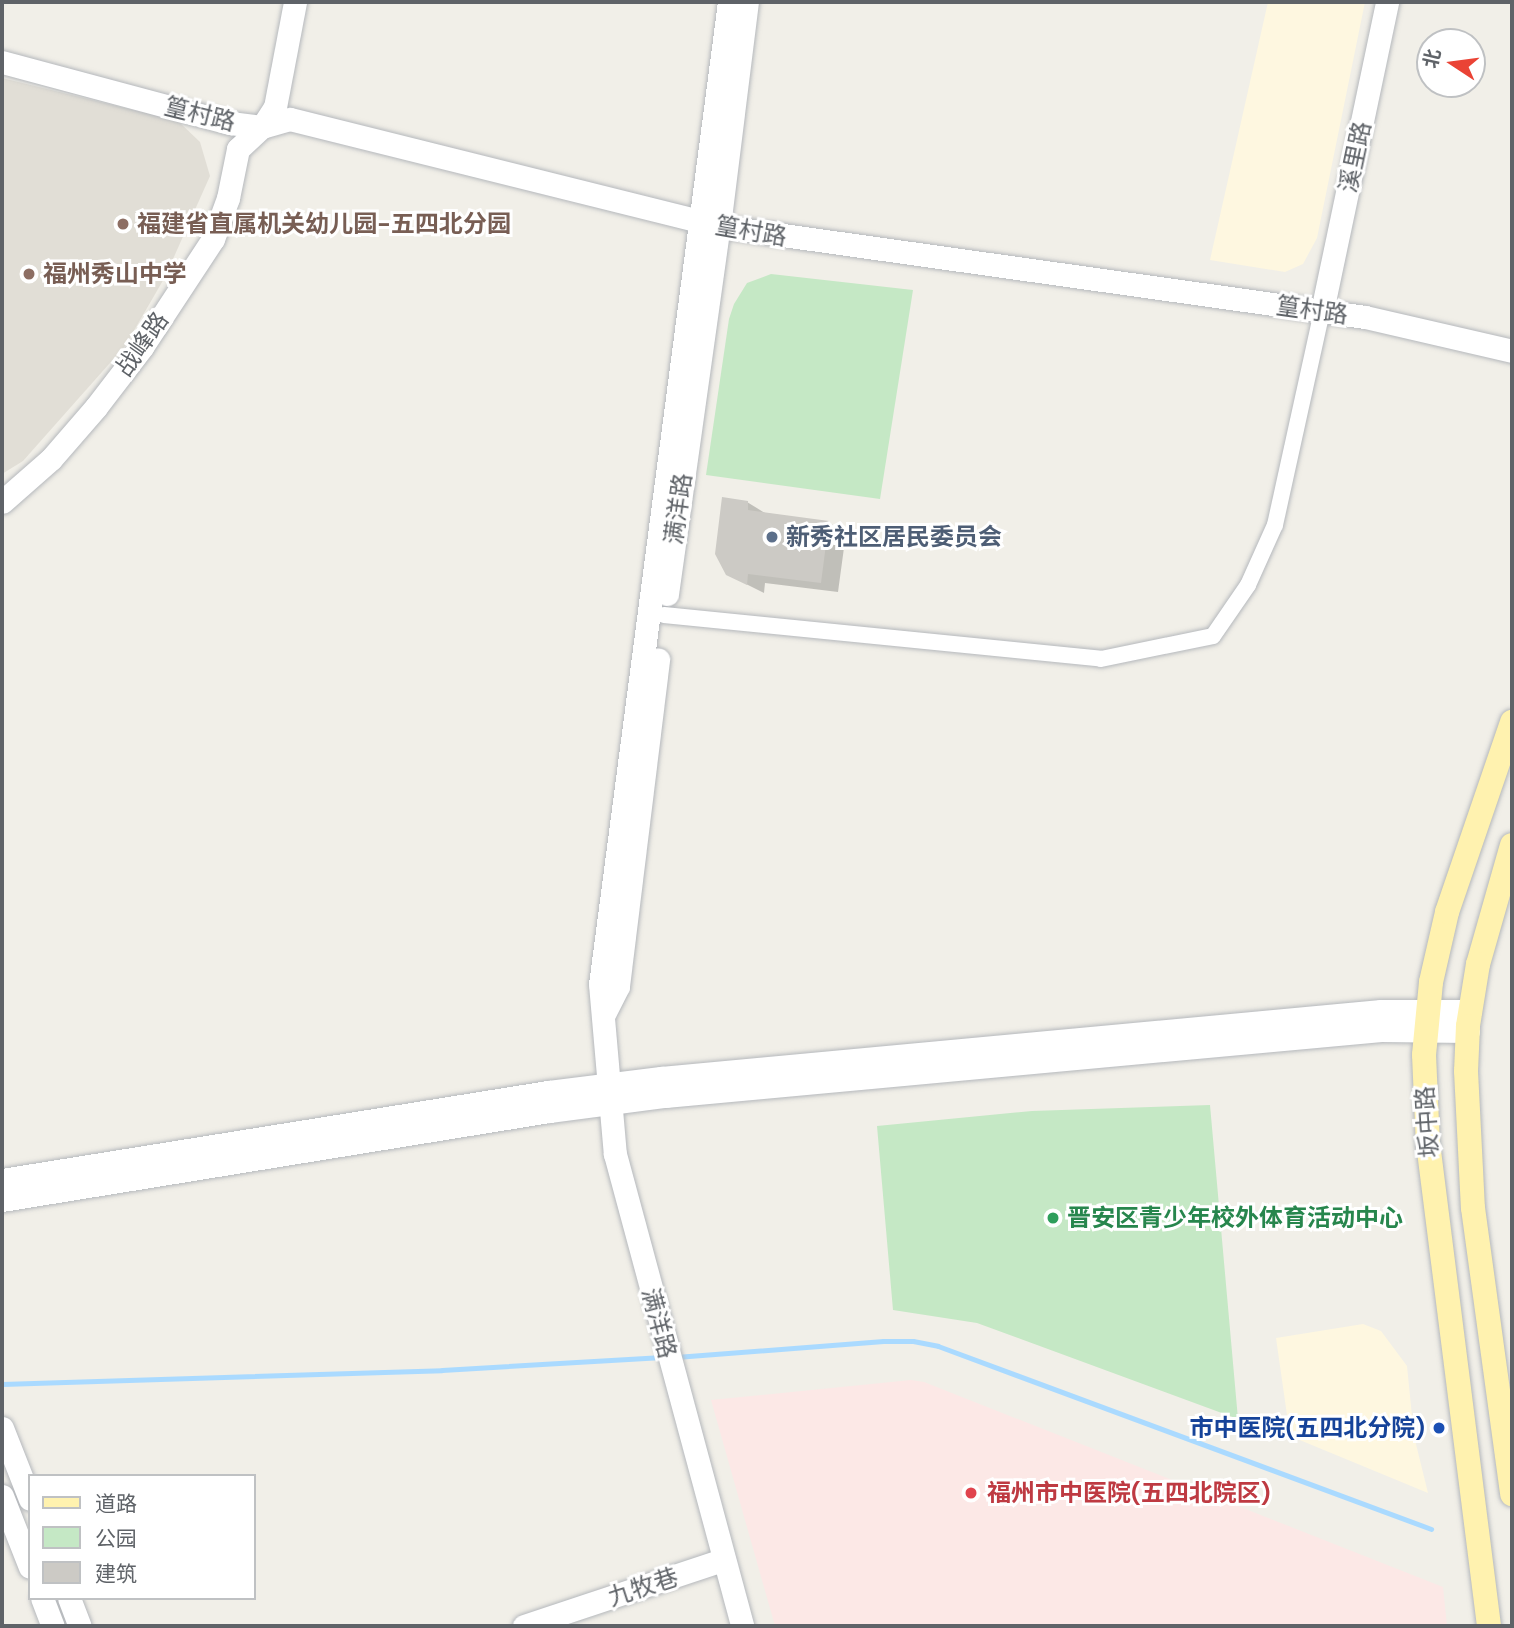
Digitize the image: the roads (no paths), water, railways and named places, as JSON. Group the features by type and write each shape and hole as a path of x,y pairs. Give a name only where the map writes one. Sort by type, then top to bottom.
{"main road":[{"name":"坂中路","path":"1489,1626 1428,1146 1424,1089 1426,1020 1436,959 1454,890 1512,722"},
{"name":"坂中路","path":"1512,845 1484,939 1469,1021 1468,1163 1505,1396 1512,1493"}],"street":[{"path":"262,127 275,107 295,2"},
{"name":"满洋路","path":"604,1014 618,986 664,615 709,224 729,2"},
{"name":"满洋路","path":"742,1626 722,1560 615,1154 600,984 709,224 747,2"},
{"name":"溪里路","path":"1322,312 1387,2"},
{"name":"篁村路","path":"2,62 187,112 262,127 290,119 709,224 1364,317 1512,351"},
{"name":"战峰路","path":"2,502 66,443 142,347 212,239 228,198 237,149 262,127"},
{"path":"664,615 1101,659 1213,636 1248,585 1275,525 1322,312"},
{"path":"2,1180 610,1094 1367,1012 1426,1020 1469,1021"},
{"path":"2,1200 610,1094"},
{"path":"2,1429 28,1494"},
{"path":"2,1496 28,1562"},
{"name":"九牧巷","path":"524,1626 722,1560"},
{"path":"43,1600 53,1626"},
{"path":"70,1600 80,1626"}],"waterway":[{"path":"676,1357 883,1341 913,1341 938,1346 1431,1529"},
{"path":"2,1384 442,1370 663,1357"}],"place":[{"name":"福建省直属机关幼儿园-五四北分园","path":"123,224"},
{"name":"福州秀山中学","path":"29,274"},
{"name":"新秀社区居民委员会","path":"772,537"},
{"name":"晋安区青少年校外体育活动中心","path":"1053,1218"},
{"name":"市中医院(五四北分院)","path":"1439,1428"},
{"name":"福州市中医院(五四北院区)","path":"971,1493"}]}
